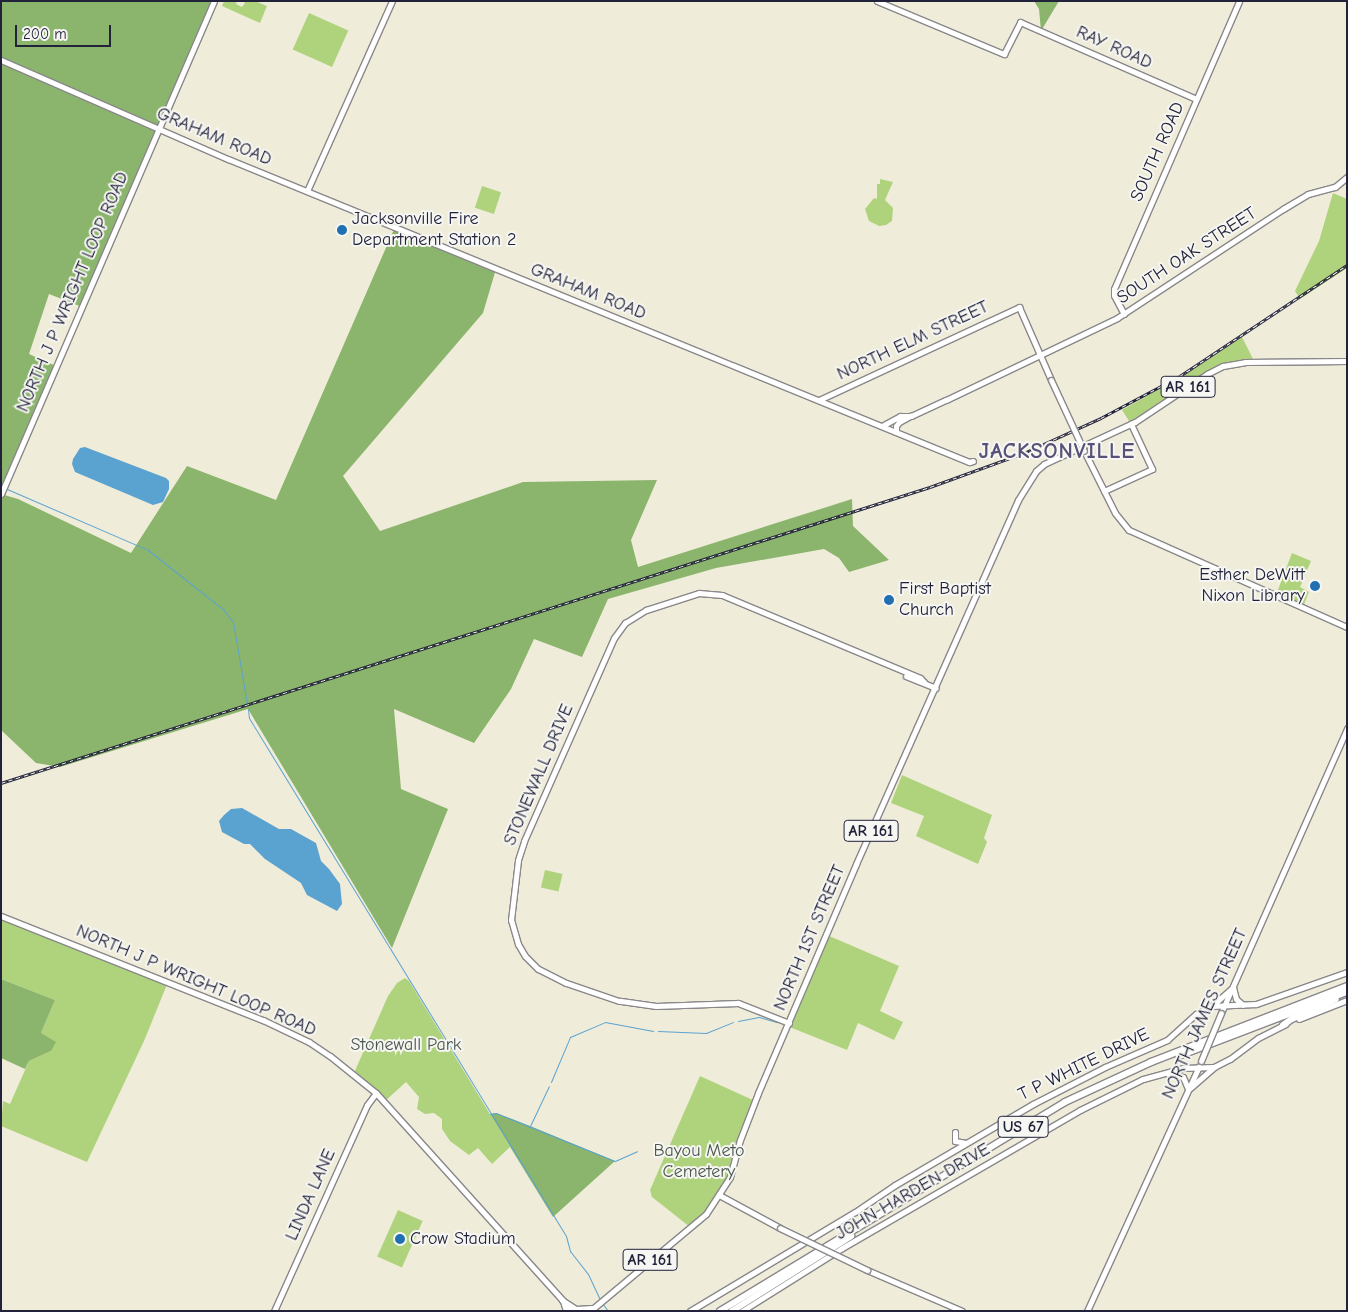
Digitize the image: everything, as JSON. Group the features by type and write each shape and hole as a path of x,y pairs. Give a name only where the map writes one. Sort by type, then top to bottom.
{"highway":[{"name":"US 67","path":"720,1311 1065,1102 1151,1062 1347,986"},
{"name":"US 67","path":"735,1310 989,1151 1083,1097 1131,1074 1347,992"},
{"path":"1284,1025 1292,1019 1329,1004 1347,992"}],"main road":[{"name":"NORTH J P WRIGHT LOOP ROAD","path":"1,494 214,1"},
{"path":"307,191 392,1"},
{"name":"RAY ROAD","path":"877,1 1004,54 1020,22 1196,99"},
{"name":"SOUTH ROAD","path":"1124,314 1114,289 1239,1"},
{"name":"GRAHAM ROAD","path":"1,60 307,191 969,462 973,461"},
{"name":"SOUTH OAK STREET","path":"911,416 1041,356 1124,314 1283,209 1308,194 1335,187 1347,176"},
{"name":"NORTH ELM STREET","path":"819,400 1019,307 1041,356"},
{"path":"1041,356 1084,451 1115,513 1129,530 1347,627"},
{"name":"AR 161","path":"1131,424 1211,371 1223,366 1245,362 1347,361"},
{"path":"882,426 900,416 911,416"},
{"path":"896,432 896,426 899,422 911,416"},
{"path":"1104,491 1152,469 1131,424"},
{"name":"NORTH 1ST STREET","path":"594,1308 703,1216 719,1195 733,1170 744,1129 872,827 1026,486 1040,467 1131,424"},
{"name":"STONEWALL DRIVE","path":"789,1023 758,1009 736,1003 665,1006 619,1002 597,996 544,973 533,965 522,952 512,925 511,906 521,849 614,638 625,623 646,610 699,593 722,595 895,670 920,678 936,688"},
{"name":"NORTH JAMES STREET","path":"1087,1311 1199,1067 1347,728"},
{"name":"NORTH J P WRIGHT LOOP ROAD","path":"1,916 282,1029 330,1056 376,1094 572,1311"},
{"path":"1212,1006 1256,1004 1347,972"},
{"path":"1233,987 1237,1001 1244,1006"},
{"name":"T P WHITE DRIVE","path":"690,1311 966,1143 1067,1086 1167,1040 1196,1014 1212,1006 1233,987"},
{"name":"JOHN HARDEN DRIVE","path":"735,1310 982,1169 1060,1121 1134,1082 1199,1067 1214,1067 1230,1060 1258,1038 1284,1025 1347,1000"},
{"path":"1163,1074 1183,1077 1188,1090 1214,1067"},
{"name":"LINDA LANE","path":"274,1311 367,1105 376,1094"},
{"path":"955,1132 955,1141 966,1143"},
{"path":"719,1195 780,1228 867,1270 962,1311"},
{"path":"562,1300 576,1309 594,1308"},
{"path":"562,1300 566,1311"}],"green space":[{"path":"1,1 214,1 82,307 49,294 29,354 56,366 4,488 1,487"},
{"path":"224,1 237,1 236,4 242,7 245,3 242,1 255,1 267,6 260,23 222,6"},
{"path":"1034,1 1059,1 1041,31 1039,9"},
{"path":"309,13 348,30 332,67 293,50"},
{"path":"880,179 893,182 885,200 893,208 892,221 886,225 879,226 869,221 865,209 874,198 877,199 877,184 880,184"},
{"path":"482,186 501,192 494,214 475,208"},
{"path":"1333,193 1347,199 1347,268 1300,299 1295,291 1319,241"},
{"path":"395,227 496,269 483,313 343,476 380,531 523,482 657,480 631,540 638,567 852,499 853,526 889,560 849,572 839,558 824,549 716,568 608,599 582,657 534,639 511,689 474,743 394,709 401,789 448,809 392,948 248,709 60,767 36,763 1,730 1,494 18,499 131,553 187,466 276,500"},
{"path":"1242,337 1254,361 1223,366 1131,424 1122,410 1188,373"},
{"path":"1292,553 1311,561 1300,587 1309,592 1303,607 1276,595"},
{"path":"902,775 992,815 984,838 987,842 978,864 916,836 924,816 891,803"},
{"path":"545,870 563,874 558,892 541,888"},
{"path":"1,916 168,982 144,1041 87,1162 1,1126 3,1101 10,1104 29,1061 51,1051 41,1033 55,1000 1,979"},
{"path":"827,935 899,966 880,1011 903,1022 894,1040 858,1023 847,1050 787,1026"},
{"name":"Stonewall Park","path":"405,978 409,981 510,1147 492,1164 478,1148 469,1155 450,1141 442,1129 442,1119 434,1113 425,1114 417,1109 419,1097 406,1082 384,1102 354,1073 388,996 397,983"},
{"path":"1,979 55,1000 41,1033 56,1042 51,1051 29,1061 25,1069 1,1058"},
{"name":"Bayou Meto Cemetery","path":"700,1076 755,1101 734,1164 714,1204 690,1227 652,1197 650,1190"},
{"path":"496,1113 615,1161 553,1217 490,1114"},
{"name":"Crow Stadium","path":"398,1210 423,1221 402,1268 377,1257"}],"water":[{"path":"85,447 166,478 169,481 169,489 163,502 153,505 75,472 72,464 73,459 80,448"},
{"path":"242,808 279,829 291,829 316,843 321,861 340,884 342,904 337,911 307,895 301,883 265,859 250,844 244,844 222,832 219,821 224,815 231,809"}],"waterway":[{"path":"7,489 148,550 224,610 233,622 247,704"},
{"path":"248,709 249,718 566,1236 570,1251 588,1274 600,1300"},
{"path":"738,1021 759,1017 777,1022"},
{"path":"551,1082 570,1037 605,1022 653,1031"},
{"path":"658,1031 706,1033 733,1022"},
{"path":"530,1126 549,1086"},
{"path":"490,1114 496,1113 615,1161 637,1151"},
{"path":"602,1303 608,1311"}],"railway":[{"path":"1,783 930,487 1024,453 1101,418 1180,376 1347,265"}],"place":[{"name":"Jacksonville Fire Department Station 2","path":"342,230"},
{"name":"Esther DeWitt Nixon Library","path":"1315,586"},
{"name":"First Baptist Church","path":"889,600"},
{"name":"Crow Stadium","path":"400,1239"}],"district":[{"name":"JACKSONVILLE","path":"1057,452"}]}
